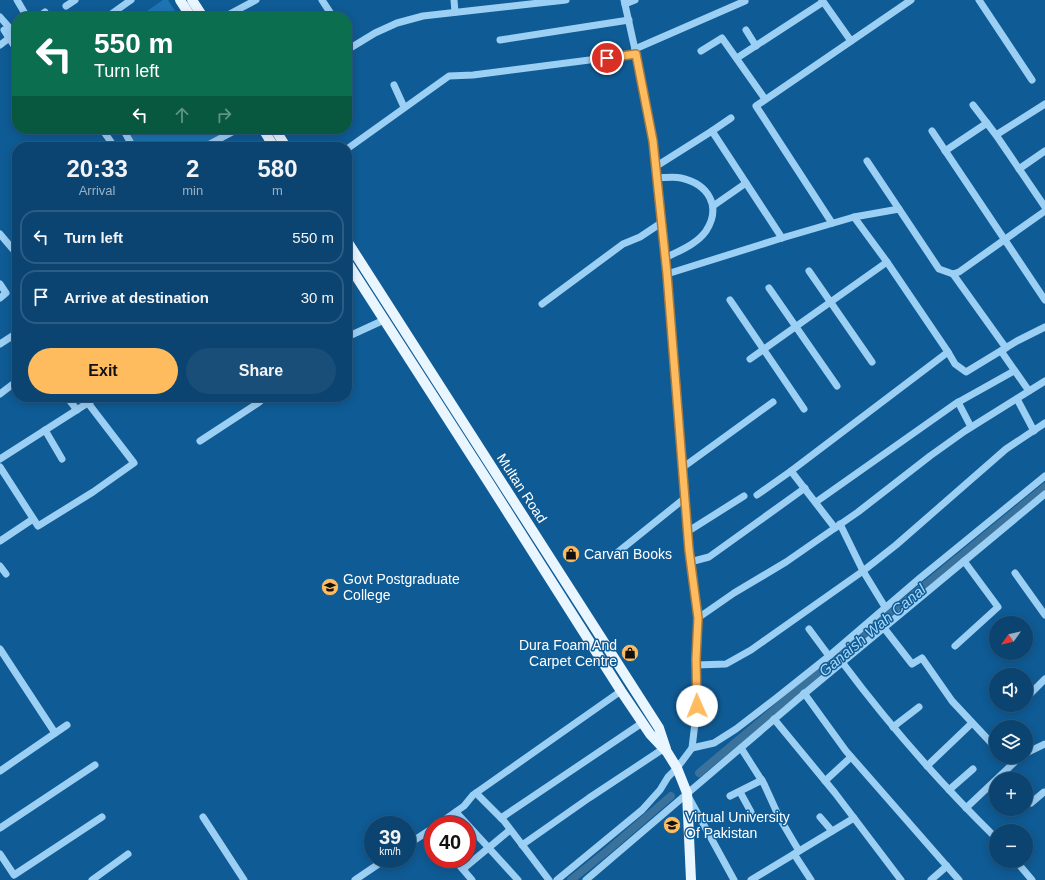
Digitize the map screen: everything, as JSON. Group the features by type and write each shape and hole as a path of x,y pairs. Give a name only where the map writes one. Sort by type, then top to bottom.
{"main road":[{"path":"180,0 188,12"},
{"path":"192,0 200,12"},
{"name":"Multan Road","path":"352,249 659,728 665,750"},
{"name":"Multan Road","path":"352,270 621,691 642,723 665,750 677,768 687,793 691,880"}],"street":[{"path":"17,0 24,12"},
{"path":"66,6 75,0"},
{"path":"114,12 131,0"},
{"path":"233,12 256,0"},
{"path":"322,0 330,12"},
{"path":"454,0 455,12"},
{"path":"352,47 375,33 396,24 423,16 566,0"},
{"path":"557,880 642,810 660,790 668,777 692,748 697,706 696,666 698,618 687,532 667,274 653,141 625,2 635,0"},
{"path":"832,223 756,106 911,0"},
{"path":"979,0 1032,80"},
{"path":"352,145 449,76 474,75 636,51 745,1"},
{"path":"737,58 822,1 850,41"},
{"path":"0,17 12,32"},
{"path":"500,40 629,20"},
{"path":"4,30 12,33"},
{"path":"746,30 756,46"},
{"path":"0,45 12,36"},
{"path":"701,51 722,38 765,99"},
{"path":"394,85 404,107"},
{"path":"996,135 1045,104"},
{"path":"973,105 996,135 1045,207"},
{"path":"655,167 731,118"},
{"path":"945,151 987,123"},
{"path":"712,130 782,238"},
{"path":"932,132 1045,300"},
{"path":"107,134 111,142"},
{"path":"213,142 229,134"},
{"path":"1019,169 1045,152"},
{"path":"867,161 939,269 953,274 1004,349 1014,371 1029,391"},
{"path":"656,178 680,178 697,183 706,191 713,206 712,217 705,232 695,242 665,258"},
{"path":"713,206 746,183"},
{"path":"667,274 832,223 854,217 899,209"},
{"path":"953,274 959,272 1045,211"},
{"path":"854,217 887,262 955,364 966,372 1045,327"},
{"path":"542,304 623,244 640,237 661,223"},
{"path":"0,234 12,248"},
{"path":"750,359 887,262"},
{"path":"808,271 872,362"},
{"path":"0,284 6,293 0,298"},
{"path":"769,288 837,386"},
{"path":"730,300 804,409"},
{"path":"352,335 384,320"},
{"path":"0,344 12,336"},
{"path":"757,495 948,352"},
{"path":"816,502 958,402 1014,371"},
{"path":"698,618 734,593 786,562 858,512 930,456 971,427 1045,381"},
{"path":"0,394 12,385"},
{"path":"1017,399 1034,431"},
{"path":"71,402 77,410"},
{"path":"200,441 259,402"},
{"path":"682,468 773,402"},
{"path":"958,402 971,427"},
{"path":"0,459 88,403 134,463 93,492 38,526 0,467"},
{"path":"696,666 726,664 750,650 863,571 896,545 1006,449 1045,423"},
{"path":"45,430 62,459"},
{"path":"791,471 837,526 884,607"},
{"path":"692,748 714,743 736,729 828,656 884,607 1045,476"},
{"path":"690,562 709,557 805,488"},
{"path":"586,880 804,693 1045,494"},
{"path":"687,532 744,496"},
{"path":"618,552 685,498"},
{"path":"0,541 33,519"},
{"path":"955,646 998,607 964,561"},
{"path":"0,566 6,574"},
{"path":"1015,573 1045,616"},
{"path":"884,628 912,664 922,658 952,702 989,741"},
{"path":"809,629 828,656"},
{"path":"0,649 55,734"},
{"path":"842,662 893,727 927,766 989,831"},
{"path":"1033,691 1045,679"},
{"path":"450,816 464,806 476,793 621,691"},
{"path":"804,693 851,757 959,880"},
{"path":"893,727 920,707"},
{"path":"774,719 825,781 901,880"},
{"path":"501,818 642,723"},
{"path":"927,766 972,723"},
{"path":"0,761 2,769 67,726"},
{"path":"1033,749 1045,744"},
{"path":"740,748 762,780 811,880"},
{"path":"522,845 589,798 665,750"},
{"path":"825,781 851,757"},
{"path":"966,808 1013,764"},
{"path":"0,828 95,765"},
{"path":"950,790 973,769"},
{"path":"730,796 762,780"},
{"path":"740,792 751,812"},
{"path":"1033,801 1045,792"},
{"path":"476,793 501,818 549,880"},
{"path":"687,793 734,880"},
{"path":"456,812 518,880"},
{"path":"0,854 15,877 102,817"},
{"path":"203,817 244,880"},
{"path":"820,817 832,831"},
{"path":"751,880 854,818"},
{"path":"472,880 463,869 510,830"},
{"path":"92,880 128,854"},
{"path":"931,880 947,866"},
{"path":"357,879 373,868"},
{"path":"1022,868 1032,880"}],"shaded area":[{"path":"163,0 168,0 176,12 145,12"},
{"path":"129,134 223,134 208,142 133,142"}],"waterway":[{"name":"Ganaish Wah Canal","path":"699,773 830,663 1045,487"},
{"name":"Ganaish Wah Canal","path":"571,880 671,796"}],"place":[{"name":"Carvan Books","path":"571,554"},
{"name":"Govt Postgraduate College","path":"330,587"},
{"name":"Dura Foam And Carpet Centre","path":"630,653"},
{"name":"Virtual University Of Pakistan","path":"672,825"}],"route":[{"path":"607,58 636,54 653,141 667,274 689,550 698,618 696,659 697,706"}]}
